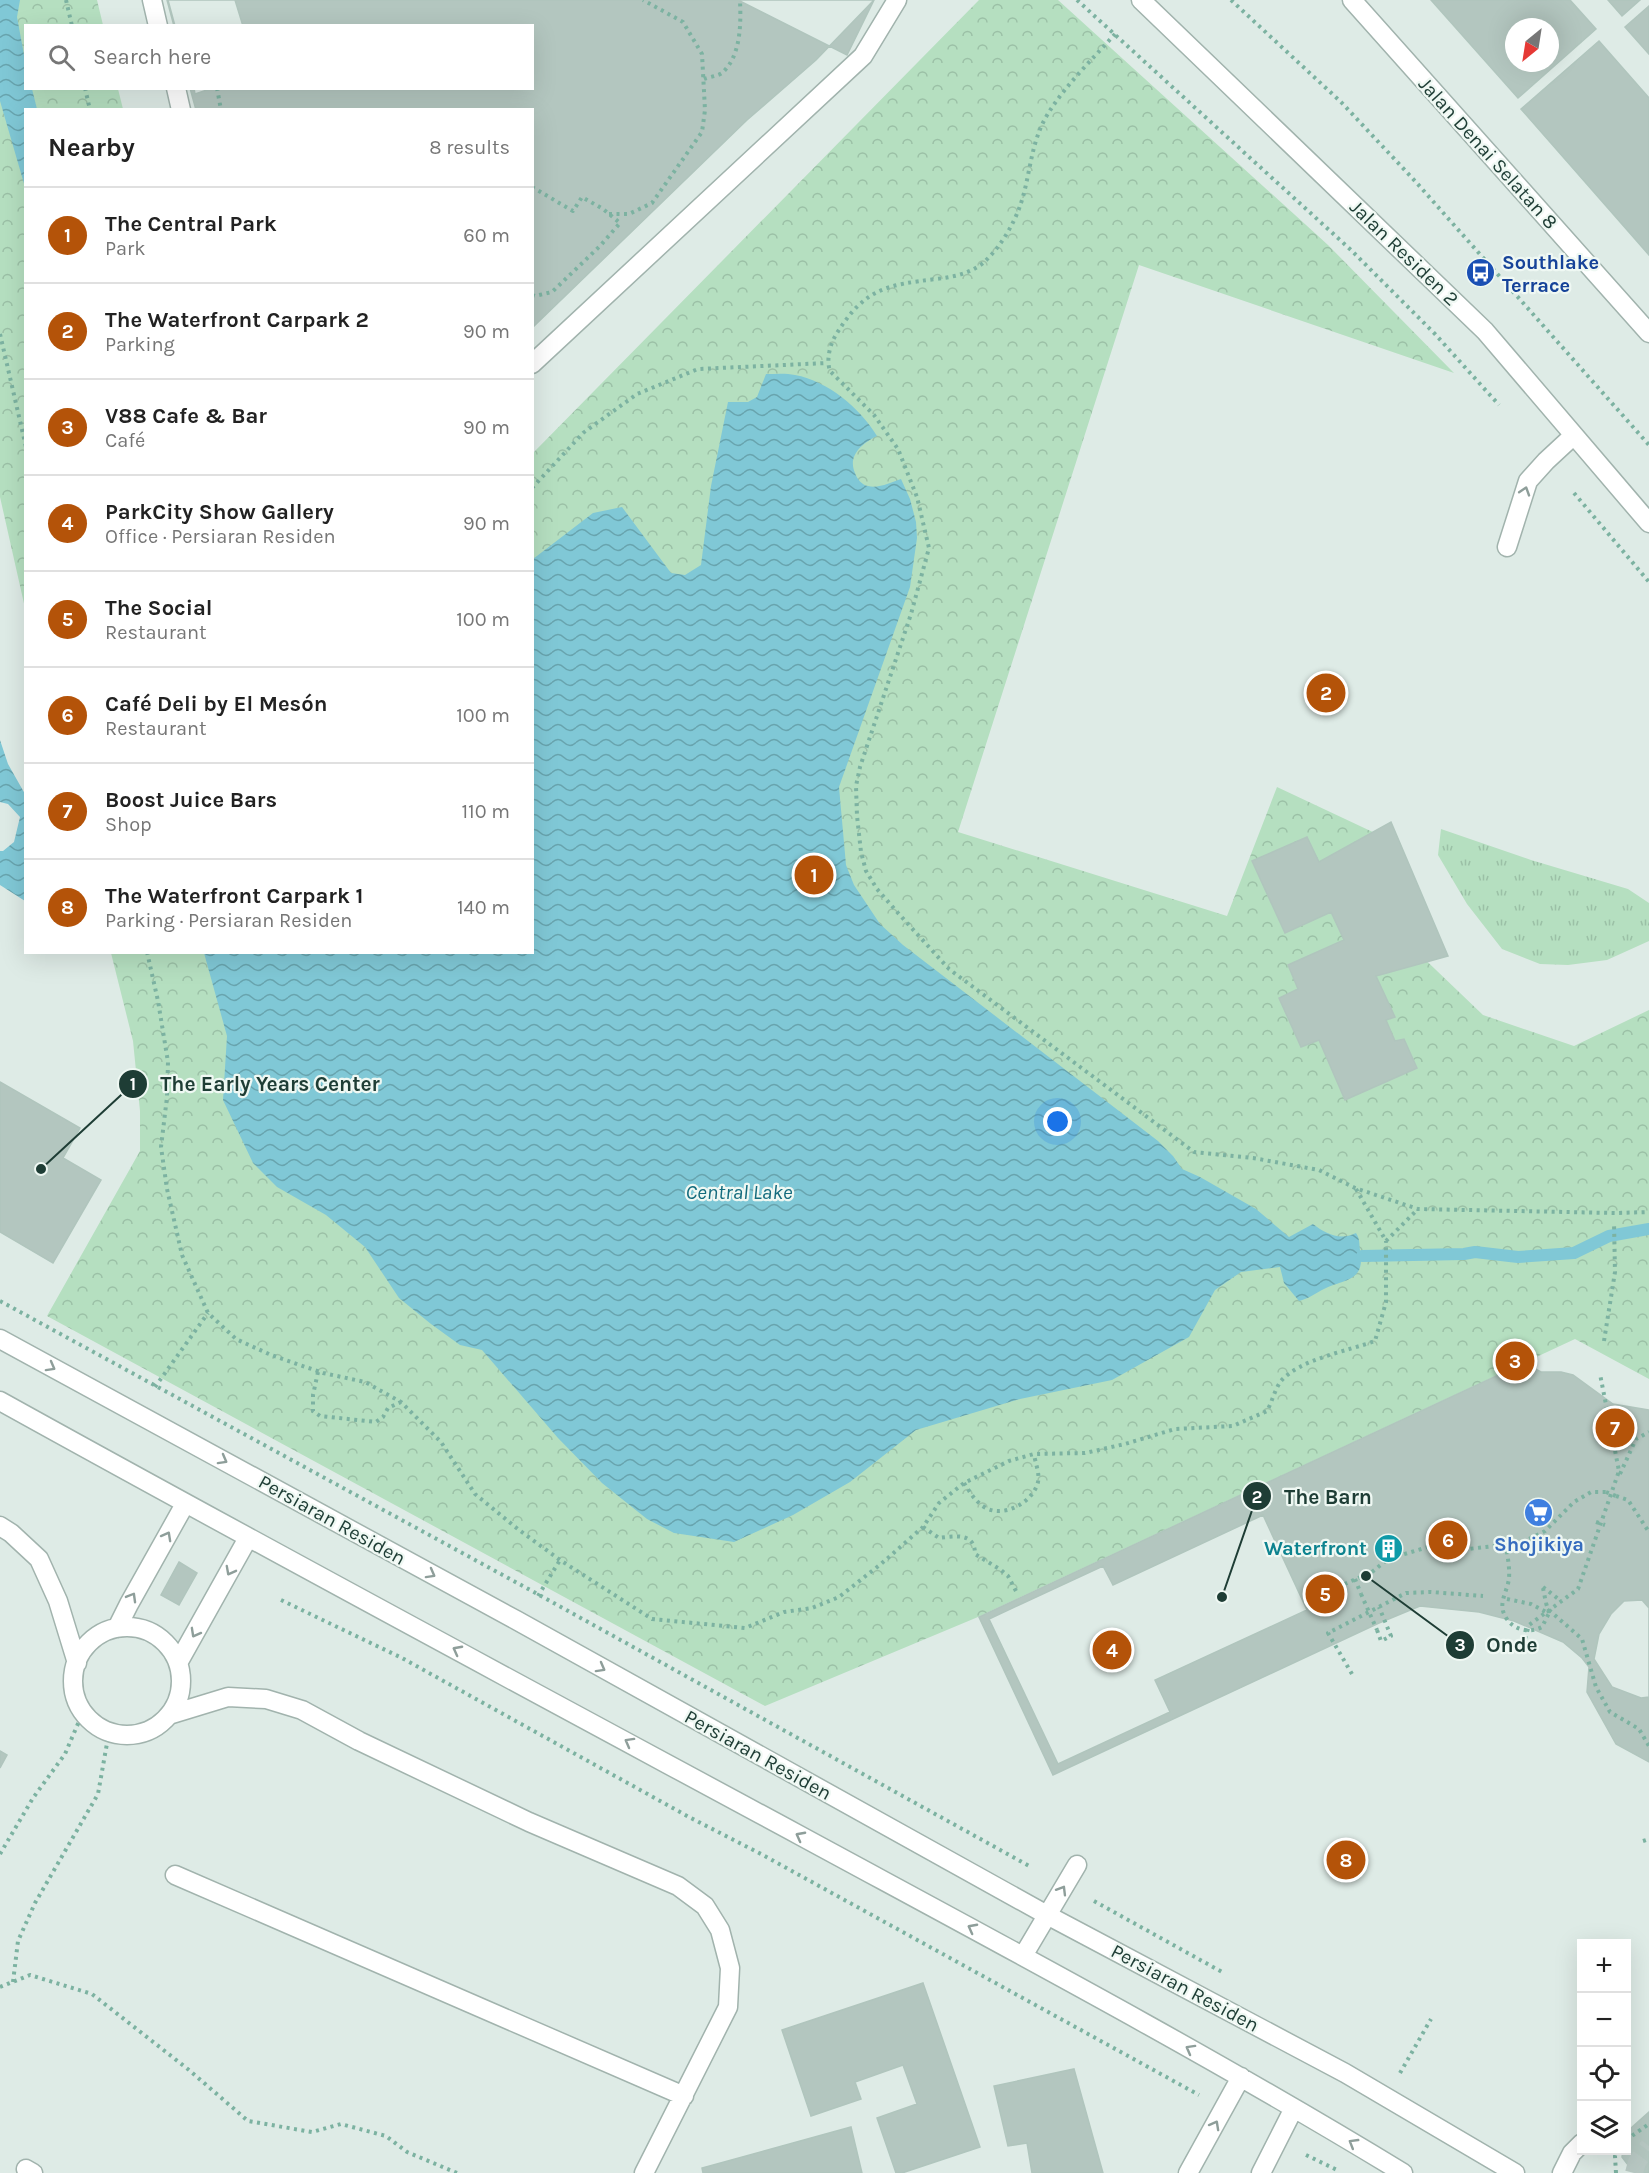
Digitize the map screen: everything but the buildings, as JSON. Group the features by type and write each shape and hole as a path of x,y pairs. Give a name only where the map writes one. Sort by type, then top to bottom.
{"street":[{"path":"152,0 158,24"},
{"path":"534,362 863,57 897,0"},
{"name":"Jalan Residen 2","path":"1141,0 1485,331 1649,523"},
{"name":"Jalan Denai Selatan 8","path":"1352,0 1649,333"},
{"path":"177,90 181,108"},
{"path":"1507,547 1528,481 1546,460 1573,436"},
{"name":"Persiaran Residen","path":"0,1339 516,1620 1047,1915 1345,2073 1515,2173"},
{"path":"0,1401 185,1504 1023,1956 1241,2077 1403,2173"},
{"path":"117,1628 185,1504"},
{"path":"0,1526 39,1559 58,1601 77,1663"},
{"path":"178,1662 248,1538"},
{"path":"117,1628 136,1628 153,1635 169,1646 178,1662 181,1681 179,1699 169,1715 157,1727 142,1733 125,1735 109,1732 94,1724 83,1712 76,1697 74,1680 77,1663 85,1647 100,1635 117,1628"},
{"path":"169,1715 228,1697 266,1699 302,1710 359,1741 529,1822 678,1886 705,1906 720,1930 730,1968 728,2007 644,2173"},
{"path":"1023,1956 1077,1865"},
{"path":"175,1875 684,2096"},
{"path":"1188,2173 1241,2077"},
{"path":"1261,2173 1294,2108"},
{"path":"1562,2173 1577,2147"}],"path":[{"path":"66,0 72,24"},
{"path":"609,214 629,214 652,203 702,132 705,110 702,54 683,22 643,0"},
{"path":"1077,0 1351,250 1435,334 1499,405"},
{"path":"1232,0 1341,102 1591,377 1649,445"},
{"path":"704,79 721,74 732,59 741,30 740,1"},
{"path":"1115,34 1070,85 1041,126 1020,206 1004,238 982,263 959,276 893,285 877,291 859,305 832,340 827,363 830,371 874,415 898,449 917,497 929,548 911,614 860,767 856,786 856,816 866,871 877,888 949,969 1194,1152 1253,1158 1319,1170 1355,1188 1418,1209 1615,1214 1649,1212"},
{"path":"85,90 90,108"},
{"path":"217,90 222,108"},
{"path":"534,188 573,212 582,197 620,223 600,246 552,292 534,296"},
{"path":"0,334 24,438"},
{"path":"534,486 583,433 637,394 698,369 827,363"},
{"path":"1574,494 1649,582"},
{"path":"147,954 168,1062 167,1097 161,1147 167,1189 182,1255 208,1313 236,1339 271,1356 318,1372 365,1382 401,1402 441,1442 475,1494 560,1560 652,1619 745,1628 784,1612 812,1608 839,1597 923,1527 939,1503 964,1483 1009,1461 1034,1454 1085,1453 1175,1429 1233,1426 1267,1411 1281,1381 1308,1361 1375,1341 1386,1302 1386,1241 1355,1188"},
{"path":"1386,1241 1418,1209"},
{"path":"1604,1341 1616,1272 1614,1222"},
{"path":"0,1301 1031,1867"},
{"path":"156,1387 208,1313"},
{"path":"318,1372 312,1404 313,1411 320,1416 376,1422 383,1417 388,1408 401,1402"},
{"path":"1523,1646 1528,1625 1578,1589 1619,1471 1600,1374"},
{"path":"1614,1495 1636,1438 1649,1432"},
{"path":"964,1483 976,1501 988,1509 998,1511 1024,1503 1033,1494 1039,1479 1034,1454"},
{"path":"1317,1596 1372,1572 1388,1559 1428,1547 1468,1549 1521,1543 1545,1531 1574,1502 1591,1492 1606,1492 1628,1500 1649,1532"},
{"path":"923,1527 939,1538 956,1535 966,1538 975,1547 975,1554 1008,1576 1017,1593"},
{"path":"1506,1544 1509,1579 1504,1595 1503,1611 1511,1623 1520,1630 1530,1631 1542,1627 1548,1612 1543,1587 1562,1601"},
{"path":"538,1596 560,1560"},
{"path":"1355,1580 1381,1641 1391,1636 1379,1607"},
{"path":"1352,1674 1328,1633 1406,1593 1431,1592 1484,1596"},
{"path":"1507,1599 1531,1604 1548,1612 1581,1639 1596,1686 1610,1712 1639,1729 1649,1746"},
{"path":"281,1600 402,1658 1200,2095"},
{"path":"0,1854 33,1798 65,1754 83,1712"},
{"path":"13,1982 18,1941 35,1903 98,1794 109,1732"},
{"path":"1642,1841 1649,1839"},
{"path":"0,1987 30,1975 92,1994 189,2070 248,2121 312,2132 341,2124 386,2136 407,2152 458,2173"},
{"path":"1400,2073 1431,2019"},
{"path":"1631,2137 1649,2124"},
{"path":"1305,2155 1342,2173"},
{"path":"1615,2155 1616,2173"}],"green space":[{"path":"0,0 97,0 103,24 24,24 24,90 118,90 123,108 24,108 24,604 0,497"},
{"path":"979,0 1058,0 1328,245 1454,373 1139,265 958,832 1227,916 1277,787 1377,834 1412,947 1483,1015 1574,1046 1649,1010 1649,1379 1575,1339 978,1617 765,1706 47,1316 140,1151 140,1111 133,1041 111,954 534,954 534,452"},
{"path":"1441,829 1531,860 1628,889 1649,903 1649,941 1607,960 1568,965 1540,964 1502,949 1467,904 1438,855"}],"water":[{"path":"0,0 20,0 17,17 24,55 24,90 32,90 37,108 24,108 24,184 0,101"},
{"name":"Central Lake","path":"766,374 788,374 819,383 842,397 862,416 877,436 862,446 855,455 853,467 857,477 864,484 872,487 901,479 910,499 916,522 917,538 910,587 839,787 846,865 854,885 880,924 903,945 1158,1141 1182,1169 1256,1209 1289,1237 1313,1224 1333,1235 1344,1236 1356,1233 1361,1260 1357,1274 1352,1278 1299,1301 1284,1283 1280,1267 1241,1272 1215,1290 1189,1337 1112,1380 1020,1399 916,1430 850,1482 793,1515 734,1542 674,1533 647,1519 602,1483 558,1438 482,1350 460,1345 399,1298 365,1247 326,1215 277,1187 253,1163 223,1100 227,1036 204,954 534,954 534,558 593,513 622,507 671,573 685,575 701,565 711,486 728,402 748,402 757,397"},
{"path":"0,740 8,764 24,792 24,900 0,885 0,851 14,842 20,817 8,804 0,802"}],"waterway":[{"path":"1362,1256 1475,1252 1518,1257 1574,1253 1609,1236 1649,1229"}],"tunnel":[{"path":"1634,2173 1637,2162 1649,2146"}],"place":[{"name":"Southlake Terrace","path":"1481,273"},
{"name":"The Waterfront Carpark 2","path":"1326,693"},
{"name":"The Central Park","path":"814,875"},
{"name":"The Early Years Center","path":"41,1169"},
{"name":"V88 Cafe & Bar","path":"1515,1361"},
{"name":"Boost Juice Bars","path":"1615,1428"},
{"name":"Shojikiya","path":"1539,1513"},
{"name":"Café Deli by El Mesón","path":"1448,1540"},
{"name":"Waterfront","path":"1388,1548"},
{"name":"Onde","path":"1366,1576"},
{"name":"The Social","path":"1325,1594"},
{"name":"The Barn","path":"1222,1597"},
{"name":"ParkCity Show Gallery","path":"1112,1650"},
{"name":"The Waterfront Carpark 1","path":"1346,1860"}]}
